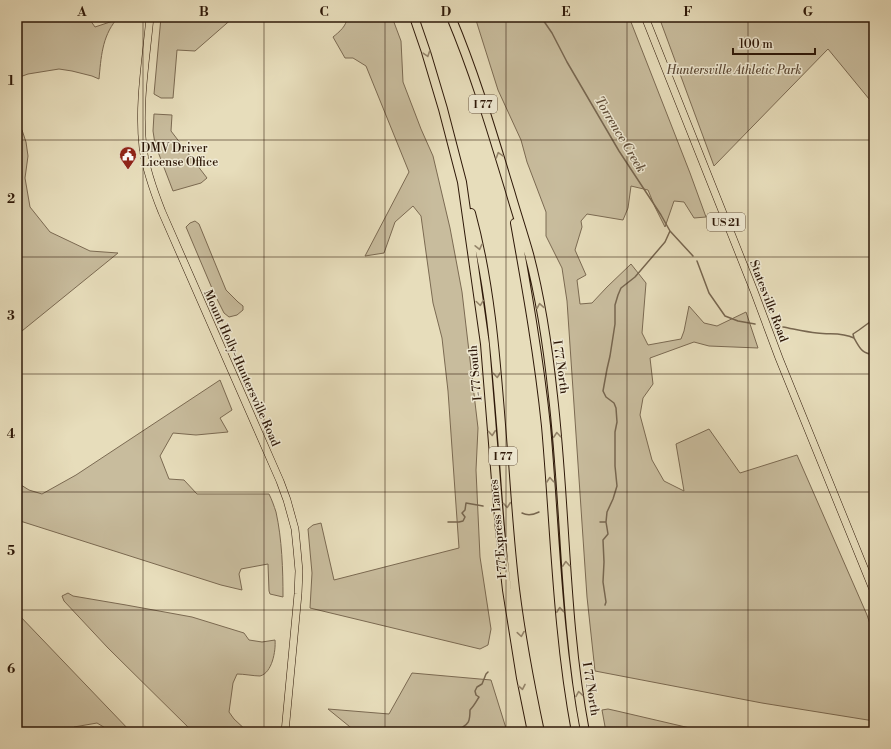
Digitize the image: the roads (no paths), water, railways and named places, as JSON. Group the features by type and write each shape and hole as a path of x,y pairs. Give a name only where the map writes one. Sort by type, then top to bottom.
{"highway":[{"name":"I-77 South","path":"414,17 441,102 462,182 485,344 500,530 507,590 521,678 532,732"},
{"name":"I 77 North","path":"451,17 484,107 523,233 541,315 549,366 558,454 571,629 578,691 585,732"},
{"name":"I 77 Express Lanes","path":"462,182 476,232 487,291 497,373 515,589 528,677 540,732"},
{"name":"I 77","path":"510,192 541,382 546,426 562,630 576,732"}],"main road":[{"name":"Mount Holly-Huntersville Road","path":"150,17 143,86 142,120 143,148 148,172 162,212 280,481 295,529 298,560 298,582 285,732"},
{"name":"Statesville Road","path":"645,17 779,358 874,592"}],"waterway":[{"name":"Torrence Creek","path":"541,17 552,33 567,62 619,151 670,231 693,256"},
{"path":"605,605 606,602 603,582 603,540 608,534 606,522 607,512 617,486 615,466 615,432 617,422 614,403 606,397 603,391 615,324 615,305 621,288 635,277 665,242 670,231"},
{"name":"Torrence Creek","path":"697,261 709,293 725,316 738,321 755,324"},
{"path":"854,338 853,334 874,319"},
{"name":"Torrence Creek","path":"783,327 813,333 840,334 849,336 854,338 864,351 874,355"},
{"path":"448,522 463,521 465,517 462,513 465,510 466,503 483,506"},
{"path":"522,513 530,515 539,512"},
{"path":"600,522 606,522"},
{"path":"456,732 467,724 470,710 479,697 476,695 475,691 477,687 482,684 488,672"}],"place":[{"name":"DMV Driver License Office","path":"128,170"}],"park label":[{"name":"Huntersville Athletic Park","path":"734,70"}]}
